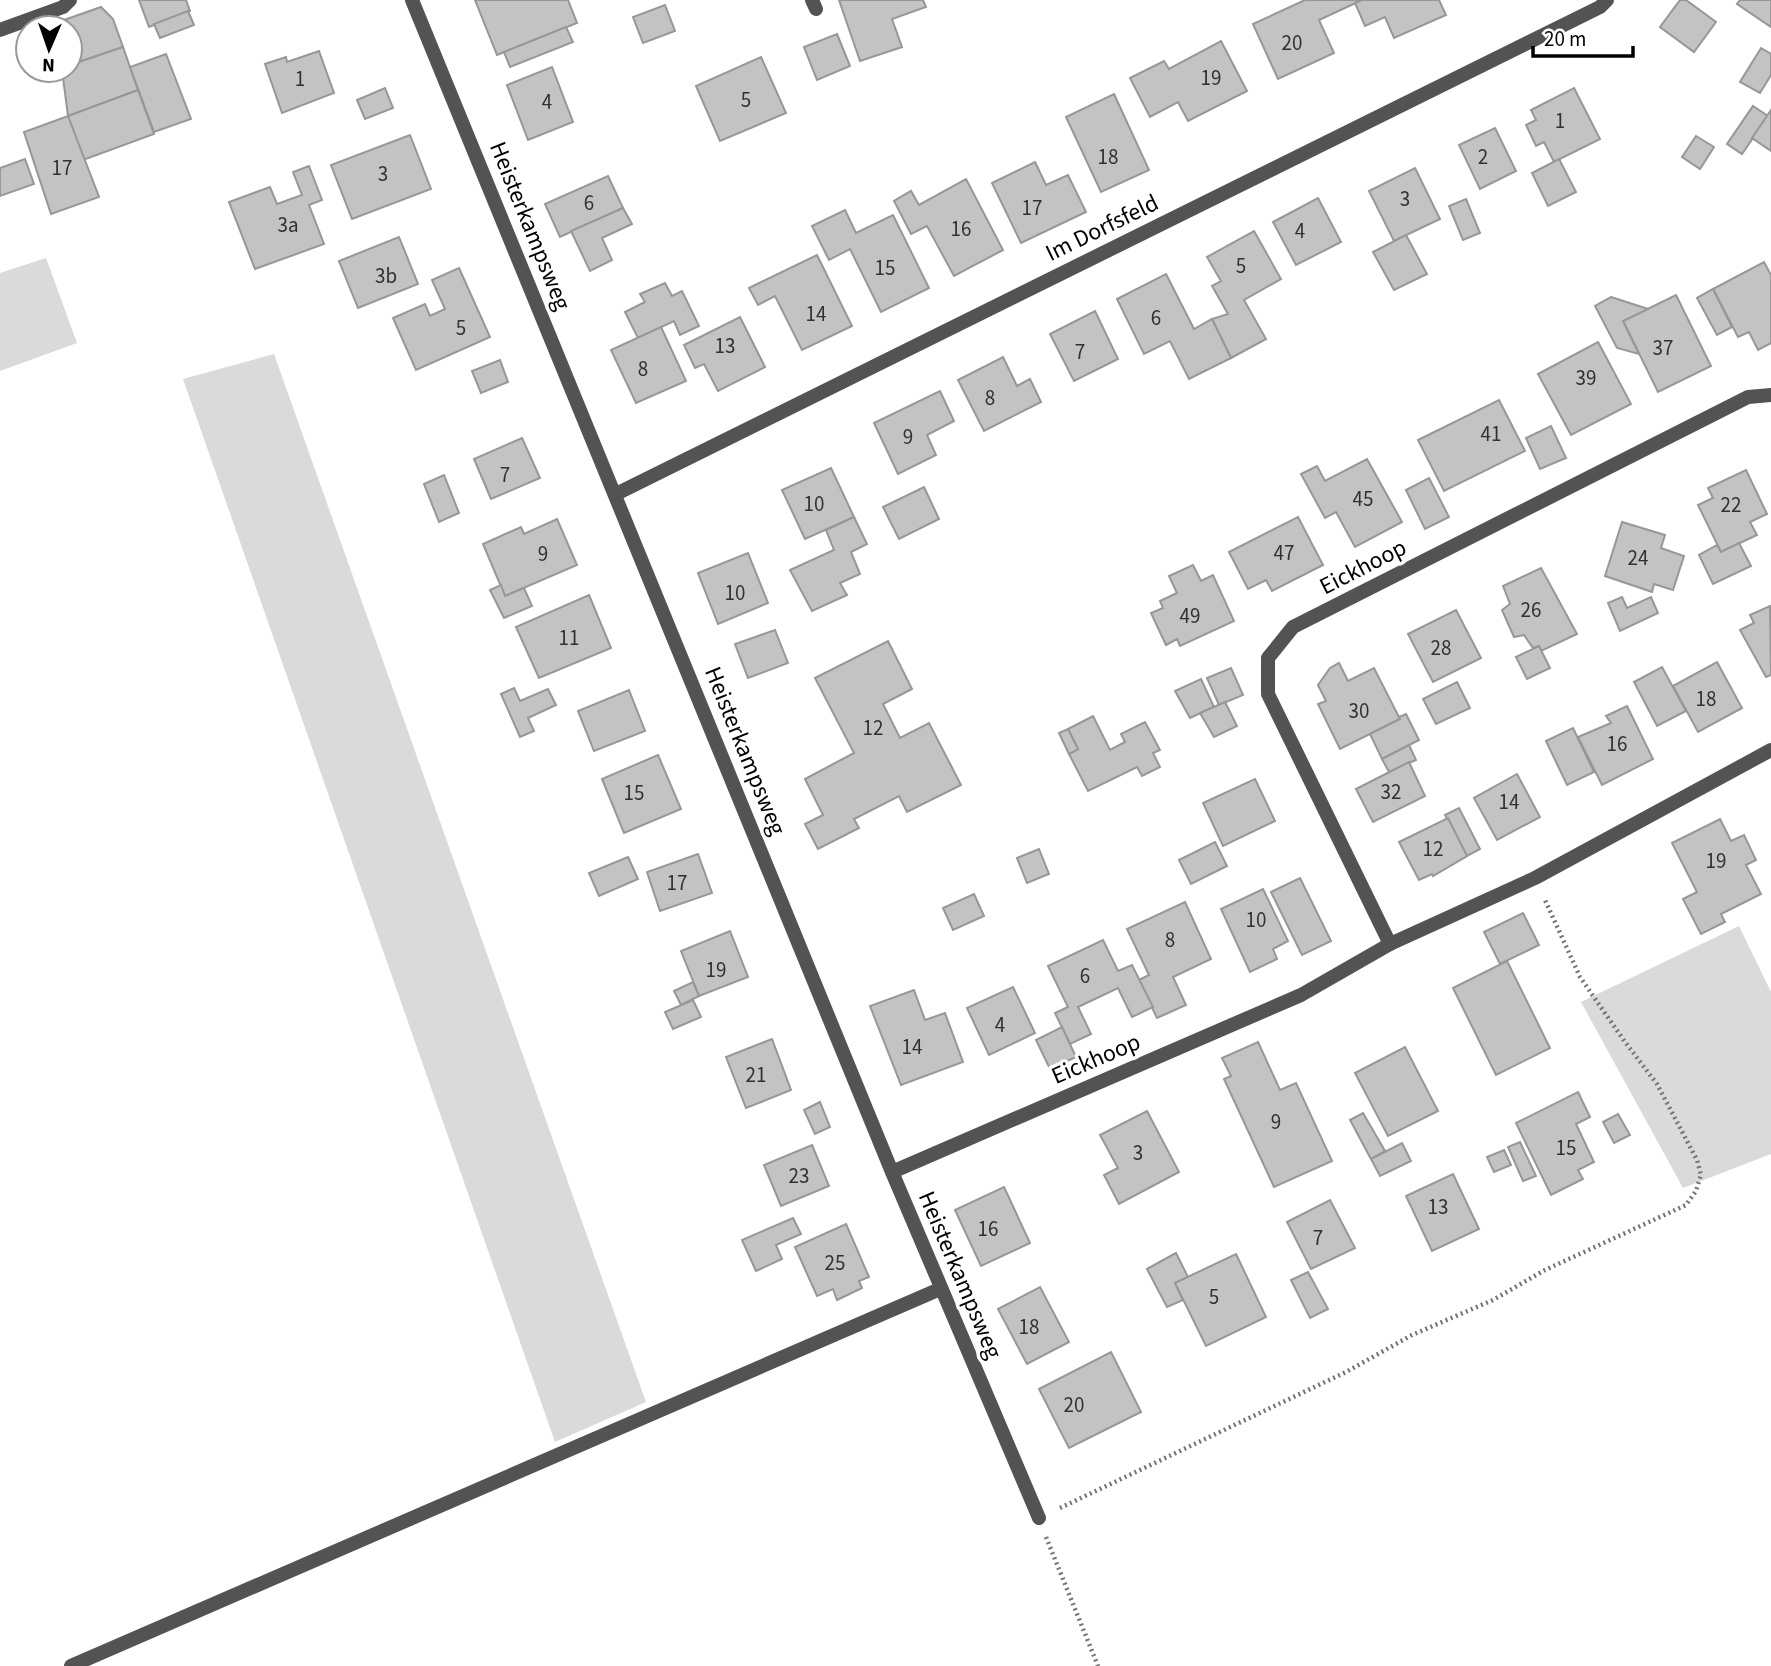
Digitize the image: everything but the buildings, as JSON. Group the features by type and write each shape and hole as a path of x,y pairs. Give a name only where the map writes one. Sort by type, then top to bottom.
{"street":[{"path":"0,30 63,8 70,0"},
{"name":"Heisterkampsweg","path":"412,0 940,1289 1039,1518"},
{"name":"Im Dorfsfeld","path":"616,494 1600,7 1607,0"},
{"name":"Eickhoop","path":"1390,944 1268,694 1268,658 1293,627 1748,397 1771,395"},
{"name":"Eickhoop","path":"892,1172 1301,996 1390,944 1535,878 1771,750"},
{"path":"71,1666 940,1289"}],"path":[{"path":"1098,1666 1039,1518 1346,1372 1412,1335 1493,1300 1545,1270 1686,1205 1696,1191 1700,1175 1697,1160 1657,1084 1580,976 1535,878"}],"shaded area":[{"path":"46,258 77,343 0,371 0,273"},
{"path":"274,354 646,1402 555,1442 183,379"},
{"path":"1739,926 1771,992 1771,1154 1683,1188 1581,1002"}]}
